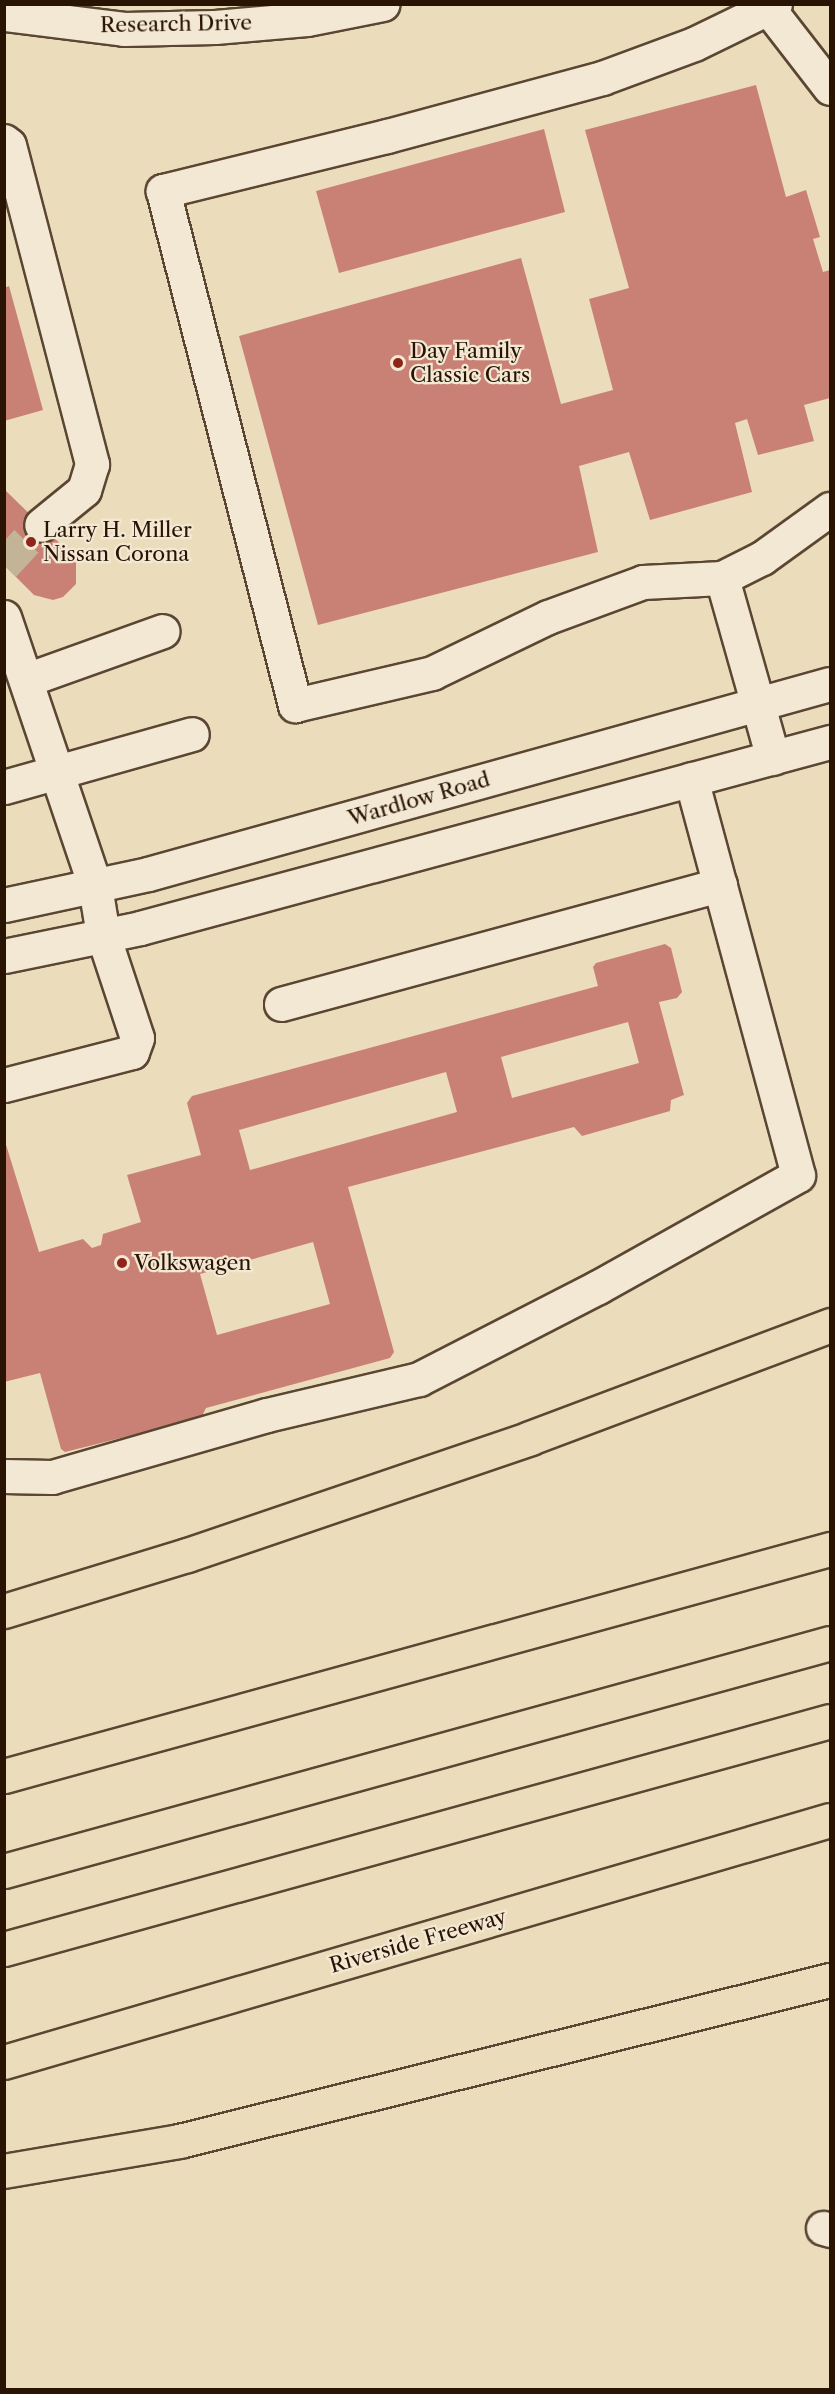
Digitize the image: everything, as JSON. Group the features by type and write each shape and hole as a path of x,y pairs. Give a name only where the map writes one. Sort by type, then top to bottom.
{"highway":[{"path":"4,1611 187,1555 530,1438 831,1325"},
{"path":"4,1776 831,1549"},
{"path":"4,1871 831,1643"},
{"path":"4,1949 831,1721"},
{"name":"Riverside Freeway","path":"4,2062 831,1820"},
{"path":"4,2171 179,2141 831,1980"}],"street":[{"name":"Research Drive","path":"4,14 124,29 181,28 307,19 383,4"},
{"path":"831,88 770,6 694,44 602,78 387,136 163,191 295,705 432,673 558,613 643,582 722,578 770,553 831,509"},
{"path":"4,141 9,146 92,464 84,490 41,525"},
{"path":"722,578 773,758"},
{"path":"4,617 95,886 102,935 137,1038 132,1052 4,1085"},
{"path":"26,680 163,631"},
{"name":"Wardlow Road","path":"4,905 95,886 831,684"},
{"path":"4,787 56,770 192,734"},
{"path":"4,956 102,935 831,742"},
{"path":"4,1476 52,1478 267,1415 419,1379 598,1287 798,1175 690,779"},
{"path":"281,1004 720,885"}],"building":[{"name":"Day Family Classic Cars","path":"756,85 786,197 806,190 820,237 813,239 823,272 830,270 830,398 804,405 814,441 758,455 747,419 735,423 752,492 650,520 629,452 579,466 598,552 318,625 239,336 521,258 561,404 613,390 589,299 629,288 585,130"},
{"path":"544,129 565,212 339,273 316,191"},
{"path":"9,286 43,410 4,421 4,288"},
{"name":"Larry H. Miller Nissan Corona","path":"5,490 76,559 76,584 63,597 53,600 34,595 5,566"},
{"path":"665,944 671,948 682,992 677,998 659,1002 684,1095 671,1100 670,1111 582,1136 574,1127 348,1187 394,1352 390,1358 206,1408 201,1418 65,1452 61,1449 40,1373 4,1382 4,1138 39,1252 83,1239 92,1248 101,1245 103,1234 141,1222 127,1175 201,1155 187,1103 192,1096 598,986 593,967 596,963","holes":["628,1022 639,1063 512,1098 501,1057","446,1072 457,1112 250,1170 239,1130","313,1242 330,1304 217,1335 200,1274"]}],"tunnel":[{"path":"4,565 41,525"}],"place":[{"name":"Day Family Classic Cars","path":"398,363"},
{"name":"Larry H. Miller Nissan Corona","path":"31,542"},
{"name":"Volkswagen","path":"122,1263"}]}
